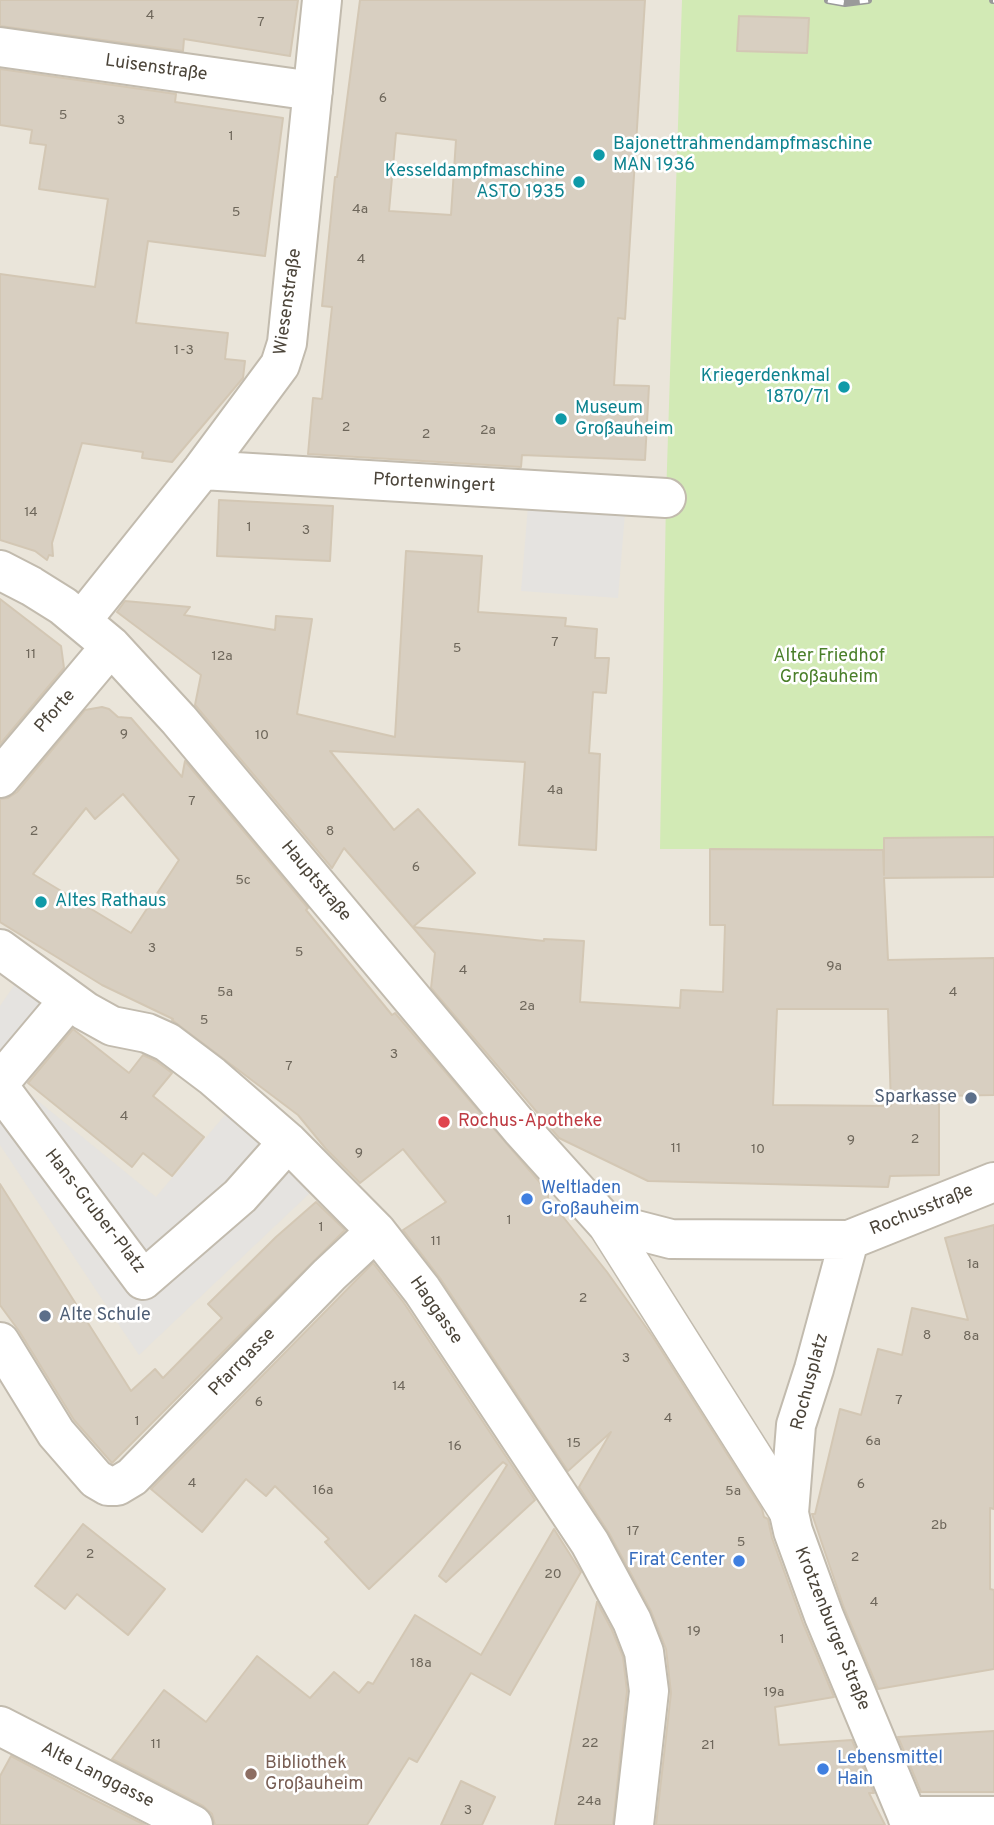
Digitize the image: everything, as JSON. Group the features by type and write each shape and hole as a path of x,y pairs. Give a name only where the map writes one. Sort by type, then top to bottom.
{"street":[{"name":"Wiesenstraße","path":"82,620 202,470 280,365 287,343 322,0"},
{"name":"Luisenstraße","path":"0,47 313,91"},
{"name":"Pfortenwingert","path":"202,470 666,498"},
{"name":"Hauptstraße","path":"0,570 31,586 82,620 111,646 188,731 546,1158 605,1222"},
{"name":"Pforte","path":"0,778 111,646"},
{"name":"Haggasse","path":"0,949 85,1011 112,1026 147,1033 166,1042 212,1076 288,1142 376,1231 422,1290 590,1543 632,1620 645,1652 649,1691 634,1825"},
{"path":"0,1082 69,1000"},
{"name":"Hans-Gruber-Platz","path":"0,1088 143,1280 240,1196 288,1142"},
{"name":"Rochusstraße","path":"849,1240 994,1182"},
{"path":"605,1222 671,1239 849,1240"},
{"path":"605,1222 789,1513"},
{"name":"Pfarrgasse","path":"0,1342 56,1433 96,1479 108,1486 117,1486 132,1477 329,1275 376,1231"},
{"name":"Rochusplatz","path":"789,1513 796,1425 849,1240"},
{"name":"Krotzenburger Straße","path":"789,1513 824,1616 909,1821"},
{"name":"Alte Langgasse","path":"0,1726 194,1825"},
{"path":"909,1821 994,1816"}],"shaded area":[{"path":"0,0 994,0 994,1825 0,1825"},
{"path":"528,506 625,513 618,598 521,591"},
{"path":"20,977 46,1000 0,1065 0,1006"},
{"path":"0,1070 156,1197 230,1109 313,1190 139,1355 0,1145"}],"green space":[{"name":"Alter Friedhof Großauheim","path":"682,0 994,0 994,837 884,838 884,849 660,849 666,498"}],"building":[{"path":"0,0 298,0 290,56 184,39 183,51 0,26"},
{"path":"360,0 645,0 625,319 618,318 614,385 649,386 645,460 522,455 521,467 308,454 313,398 322,399 332,307 322,306","holes":["396,133 456,140 451,215 389,211"]},
{"path":"739,16 809,18 807,53 737,51"},
{"path":"0,69 176,94 175,102 283,118 265,256 148,241 136,323 228,333 225,359 245,361 243,378 172,462 142,458 143,452 82,443 52,543 53,556 49,555 47,560 35,551 0,540 0,274 95,287 108,199 39,189 46,145 30,143 32,130 0,125"},
{"path":"219,500 333,506 330,561 217,556"},
{"path":"406,551 482,556 478,612 566,618 565,626 597,629 595,658 609,658 606,693 593,692 589,753 600,754 596,850 519,845 525,762 330,751 394,830 418,809 475,873 413,927 544,941 584,941 580,1002 680,1008 681,990 723,992 725,925 710,925 710,849 883,850 884,875 884,838 994,837 994,877 884,878 888,960 994,958 994,1095 939,1096 939,1175 890,1176 888,1187 648,1181 559,1138 431,988 435,953 344,848 332,868 195,705 201,675 117,612 125,601 190,607 184,615 275,630 276,616 312,619 297,714 395,737","holes":["777,1009 888,1009 891,1106 773,1105"]},
{"path":"0,599 61,646 64,668 0,744"},
{"path":"102,707 118,717 131,718 182,777 185,761 308,908 306,910 392,1015 395,1013 548,1192 548,1198 607,1272 653,1337 762,1509 764,1517 768,1519 772,1538 803,1623 834,1697 775,1707 779,1745 852,1740 874,1793 869,1793 885,1825 656,1825 671,1693 666,1649 651,1611 609,1533 579,1487 611,1432 568,1471 440,1278 403,1230 446,1202 403,1149 360,1183 326,1149 298,1115 173,1019 102,985 0,922 0,799 8,798 17,792 85,710","holes":["123,794 179,860 131,933 33,874 86,808 95,819"]},
{"path":"73,1029 129,1073 143,1055 172,1073 153,1096 204,1137 172,1176 143,1153 132,1167 28,1083"},
{"path":"0,1184 131,1391 155,1369 163,1378 222,1318 208,1304 316,1202 345,1230 112,1463 74,1420 0,1305"},
{"path":"994,1225 994,1509 990,1508 990,1589 994,1590 994,1669 878,1689 844,1608 812,1514 815,1514 840,1409 861,1415 878,1349 902,1355 912,1308 968,1320 945,1238"},
{"path":"373,1263 404,1303 535,1500 446,1582 439,1576 507,1465 503,1462 369,1589 325,1542 329,1539 275,1486 266,1496 246,1479 202,1532 151,1489"},
{"path":"83,1524 165,1589 128,1635 77,1594 65,1609 35,1586"},
{"path":"554,1529 581,1572 510,1695 471,1673 417,1762 409,1758 367,1825 215,1825 212,1814 203,1806 112,1759 164,1690 206,1722 257,1656 310,1698 334,1672 359,1693 368,1682 373,1684 415,1615 481,1655"},
{"path":"597,1602 623,1657 627,1691 613,1825 555,1825"},
{"path":"994,1731 994,1792 921,1792 898,1737"},
{"path":"11,1756 145,1825 0,1825 0,1776"},
{"path":"461,1781 495,1797 482,1825 441,1825"}],"railway":[{"path":"828,0 845,3 868,0"}],"place":[{"name":"Bajonettrahmendampfmaschine MAN 1936","path":"599,155"},
{"name":"Kesseldampfmaschine ASTO 1935","path":"579,182"},
{"name":"Kriegerdenkmal 1870/71","path":"844,387"},
{"name":"Museum Großauheim","path":"561,419"},
{"name":"Altes Rathaus","path":"41,902"},
{"name":"Sparkasse","path":"971,1098"},
{"name":"Rochus-Apotheke","path":"444,1122"},
{"name":"Weltladen Großauheim","path":"527,1199"},
{"name":"Alte Schule","path":"45,1316"},
{"name":"Firat Center","path":"739,1561"},
{"name":"Lebensmittel Hain","path":"823,1769"},
{"name":"Bibliothek Großauheim","path":"251,1774"}]}
